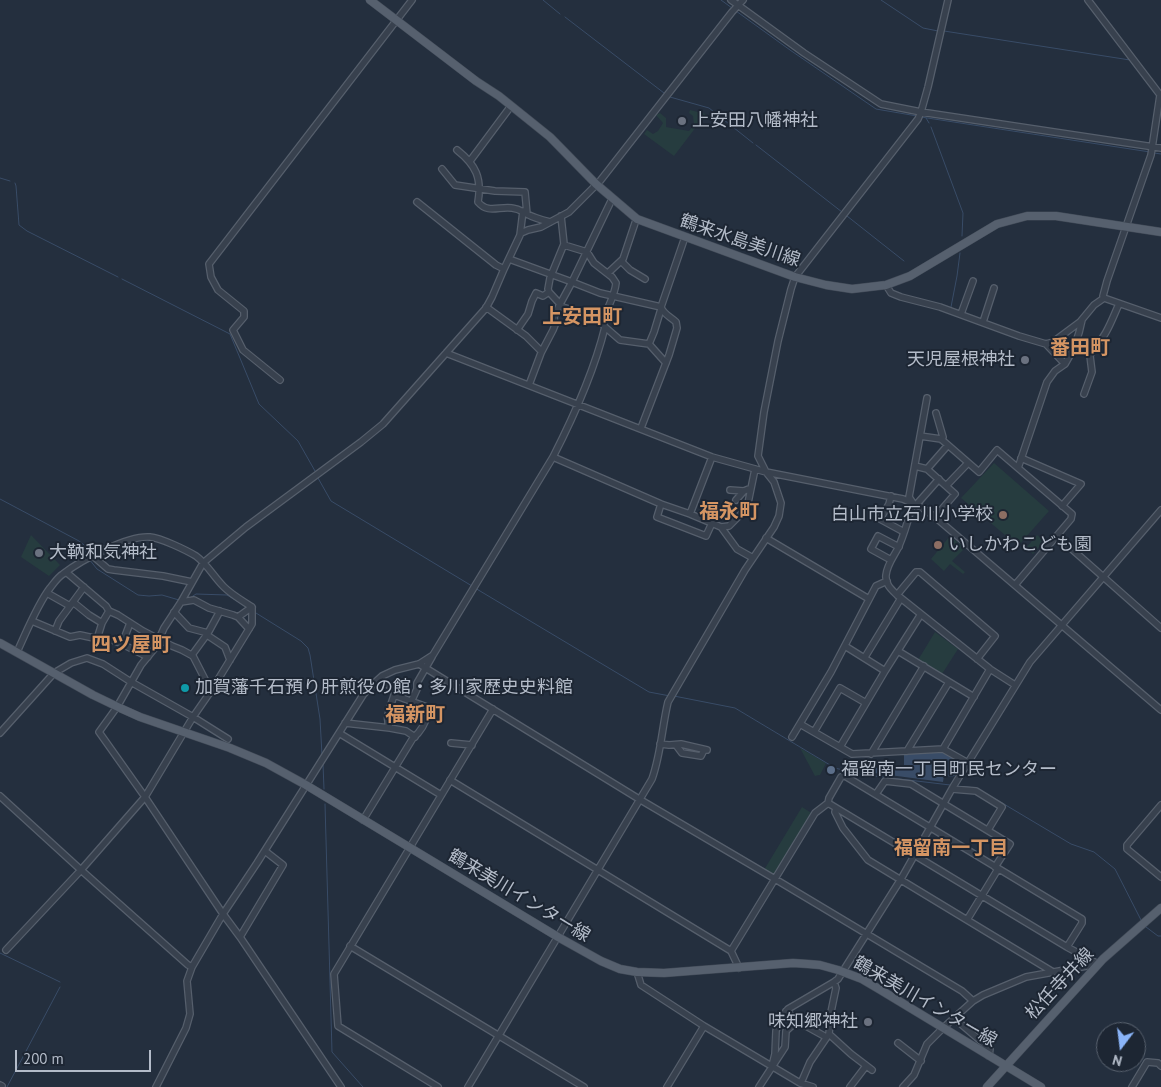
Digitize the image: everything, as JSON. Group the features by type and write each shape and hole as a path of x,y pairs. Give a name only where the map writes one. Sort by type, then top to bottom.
{"main road":[{"name":"鶴来水島美川線","path":"370,0 476,81 499,96 550,137 596,184 637,220 796,277 826,285 852,289 886,285 910,276 991,228 1027,216 1056,216 1161,232"},
{"name":"鶴来美川インター線","path":"0,643 117,707 266,762 601,961 637,972 664,973 793,963 820,965 862,979 1041,1087"},
{"name":"松任寺井線","path":"987,1087 1098,964 1161,908"}],"street":[{"path":"280,380 243,350 233,330 244,317 244,311 218,290 211,277 209,264 412,0"},
{"path":"731,0 804,53 876,101 887,106 920,115 1151,151 1161,148"},
{"path":"468,1087 652,779 658,762 663,723 671,696 779,516 781,503 774,482 766,472 758,456 778,341 791,289 796,277 920,115 948,0"},
{"path":"1088,0 1161,95 1151,151 1102,296 1104,298"},
{"path":"520,235 528,230 541,227 569,212 582,200 624,150 737,6"},
{"path":"470,161 511,106"},
{"path":"457,150 474,167 479,190 479,204 485,208 492,209 503,207 520,209 525,213 550,222"},
{"path":"341,1087 99,732 117,707 141,665 155,648 158,639 203,563 246,527 384,424 486,307 520,235 525,213 526,194 525,192 479,190 455,185 442,169"},
{"path":"529,385 542,351 555,325 554,317 612,199"},
{"path":"417,202 496,265 504,268"},
{"path":"561,216 564,245 549,283 549,292 560,305 583,313 604,325 620,340 648,344 666,363"},
{"path":"608,273 623,259 637,220"},
{"path":"648,344 654,332 686,237"},
{"path":"411,702 417,683 433,655 553,457 566,431 600,346 612,296 616,290 616,283 608,273 594,263 587,252 564,245"},
{"path":"509,259 600,293 661,308 665,314 676,322 677,328 666,363 641,428"},
{"path":"621,261 630,270 645,279"},
{"path":"961,314 973,281"},
{"path":"886,285 891,293 901,297 940,307 1046,344 1065,364"},
{"path":"984,322 994,288"},
{"path":"517,330 528,314 536,293 543,296 549,292"},
{"path":"1104,298 1161,318"},
{"path":"1046,344 1053,342 1066,332 1104,298"},
{"path":"1084,394 1092,372 1090,356 1099,341 1105,336 1119,304"},
{"path":"486,307 526,336 542,351"},
{"path":"1018,468 1047,382 1055,371 1065,364 1071,354 1077,340 1082,319"},
{"path":"1066,332 1094,348"},
{"path":"446,353 712,457 766,472 891,496 915,504 927,511 1160,708"},
{"path":"915,504 910,497 927,398"},
{"path":"936,413 943,437 942,440"},
{"path":"920,436 942,440 979,472 997,450 1072,514 1071,519 1015,585"},
{"path":"927,469 948,446"},
{"path":"553,457 661,504 721,527 737,549 753,558"},
{"path":"690,514 712,457"},
{"path":"1021,458 1081,484 1062,506"},
{"path":"946,486 968,463"},
{"path":"915,466 927,469 955,494 935,518"},
{"path":"721,527 729,526 747,508 755,469"},
{"path":"939,479 915,504 899,547 886,573 886,581 888,586 921,614 990,669 1015,685"},
{"path":"730,490 751,488"},
{"path":"736,500 744,490"},
{"path":"891,496 880,519 904,532"},
{"path":"661,504 657,517 706,536 712,523"},
{"path":"772,1066 776,1054 776,1031 780,1019 786,1011 834,982 843,972 901,879 1030,662 1161,510"},
{"path":"891,560 871,549 878,536 899,547"},
{"path":"1056,536 1161,628"},
{"path":"17,652 47,593 62,575 86,559 126,540 139,537 151,537 170,543 196,556 225,588 252,607"},
{"path":"766,538 869,598"},
{"path":"93,556 108,568 192,582"},
{"path":"66,572 106,606 109,611 143,632 194,656 211,691"},
{"path":"865,657 899,596 916,572 920,572 995,636 977,658"},
{"path":"792,737 845,646 876,586 886,581"},
{"path":"55,631 59,621 84,587"},
{"path":"47,593 72,604 102,623"},
{"path":"183,599 194,600 209,608 238,617 249,629"},
{"path":"238,617 252,607"},
{"path":"6,950 81,870 145,797 252,624 252,607"},
{"path":"97,639 102,623 109,611"},
{"path":"192,655 208,634 220,611"},
{"path":"174,612 189,628 208,634 225,647 230,660"},
{"path":"840,747 921,614"},
{"path":"32,621 70,637 80,635 112,640 148,657"},
{"path":"122,644 130,623"},
{"path":"845,646 885,671"},
{"path":"898,651 974,697"},
{"path":"156,1087 186,1028 190,1014 187,981 192,967 223,914 265,851 325,754 363,695 371,686 382,676 395,670 419,664 433,655"},
{"path":"0,732 54,673 72,663 87,658 103,664 228,739"},
{"path":"419,664 639,799 962,991 973,1001"},
{"path":"871,754 924,666"},
{"path":"943,749 990,669"},
{"path":"379,679 396,691 387,718 387,724 390,728"},
{"path":"907,751 949,682"},
{"path":"814,732 840,688 866,703"},
{"path":"363,820 413,738 422,729 430,711 426,707 394,696"},
{"path":"438,1087 338,1026 334,974 493,709"},
{"path":"345,723 406,731 415,737"},
{"path":"800,724 852,754 943,749 968,764"},
{"path":"339,733 442,795"},
{"path":"451,742 472,745"},
{"path":"660,744 682,744 706,750"},
{"path":"731,951 815,813 828,803 841,777 845,776 1082,919 1082,923 1067,947"},
{"path":"450,780 731,951 739,968"},
{"path":"876,794 885,781 911,784 1010,844 967,920"},
{"path":"954,787 976,791 1002,807 988,830"},
{"path":"0,796 192,967"},
{"path":"828,803 981,896 1098,964"},
{"path":"1161,805 1126,845 1127,849 1161,877"},
{"path":"836,808 835,812 843,828 868,860 1053,972"},
{"path":"240,937 283,866 265,851"},
{"path":"350,946 584,1087"},
{"path":"903,1087 914,1075 927,1044 973,1001 1026,977 1098,964"},
{"path":"637,972 641,985 704,1026 799,1084 814,1087"},
{"path":"799,1084 810,1062 827,1036 836,988 834,982"},
{"path":"786,1011 797,1021 827,1036 872,1070"},
{"path":"954,1018 990,1049 989,1056"},
{"path":"759,1087 785,1047 786,1031 797,1021"},
{"path":"667,1087 704,1026"},
{"path":"898,1043 921,1061"},
{"path":"1132,1087 1147,1062 1158,1063 1161,1066"},
{"path":"850,1087 866,1066"}],"green space":[{"path":"690,110 706,114 674,156 644,134 647,130 653,134 658,131 663,123 656,115 660,113 666,118 666,127 689,131 694,125 693,116 689,113"},
{"path":"994,463 1049,511 1018,546 961,498"},
{"path":"31,535 60,565 49,576 21,557"},
{"path":"1037,535 1044,541 1033,554 1026,548"},
{"path":"950,536 965,548 952,561 965,572 963,574 950,564 944,571 931,559"},
{"path":"935,632 958,649 942,674 918,660"},
{"path":"800,748 826,763 820,775 815,776"},
{"path":"802,807 813,814 774,876 764,870"}],"water":[{"path":"940,751 961,762 962,766 957,775 951,777 944,775 943,782 874,773 874,768 904,766 904,754"}],"waterway":[{"path":"543,0 560,14"},
{"path":"721,0 732,8"},
{"path":"881,0 923,28 938,31"},
{"path":"736,11 876,109 917,116"},
{"path":"565,17 664,93"},
{"path":"944,31 1130,60 1131,62"},
{"path":"670,97 709,108 753,143"},
{"path":"921,117 1150,152"},
{"path":"926,118 929,123"},
{"path":"931,127 963,213 962,236"},
{"path":"756,145 842,212"},
{"path":"1154,153 1161,154"},
{"path":"0,178 10,181"},
{"path":"15,183 19,225 27,231 118,277"},
{"path":"847,216 904,261"},
{"path":"951,307 960,253"},
{"path":"122,279 230,334 259,404 298,441 315,471"},
{"path":"318,478 331,501 472,586"},
{"path":"0,499 79,541 84,545 87,556"},
{"path":"89,559 97,569 138,595 162,595 179,600"},
{"path":"475,588 649,692 670,696"},
{"path":"190,598 196,594 227,595 245,606"},
{"path":"256,613 301,641 308,648 320,719 322,755"},
{"path":"674,696 735,708 835,768 858,774 950,785"},
{"path":"323,764 324,789"},
{"path":"957,786 977,788 1071,844 1094,852 1115,869 1141,920"},
{"path":"325,804 332,1052 363,1087"},
{"path":"1146,927 1158,936 1161,936"},
{"path":"0,953 60,982"},
{"path":"7,1087 60,987"}],"place":[{"name":"上安田八幡神社","path":"682,121"},
{"name":"天児屋根神社","path":"1025,360"},
{"name":"白山市立石川小学校","path":"1003,515"},
{"name":"いしかわこども園","path":"938,545"},
{"name":"大靹和気神社","path":"39,553"},
{"name":"加賀藩千石預り肝煎役の館・多川家歴史史料館","path":"185,688"},
{"name":"福留南一丁目町民センター","path":"831,770"},
{"name":"味知郷神社","path":"868,1022"}],"district":[{"name":"上安田町","path":"582,317"},
{"name":"番田町","path":"1080,348"},
{"name":"福永町","path":"729,512"},
{"name":"四ツ屋町","path":"131,645"},
{"name":"福新町","path":"415,715"},
{"name":"福留南一丁目","path":"951,849"}]}
